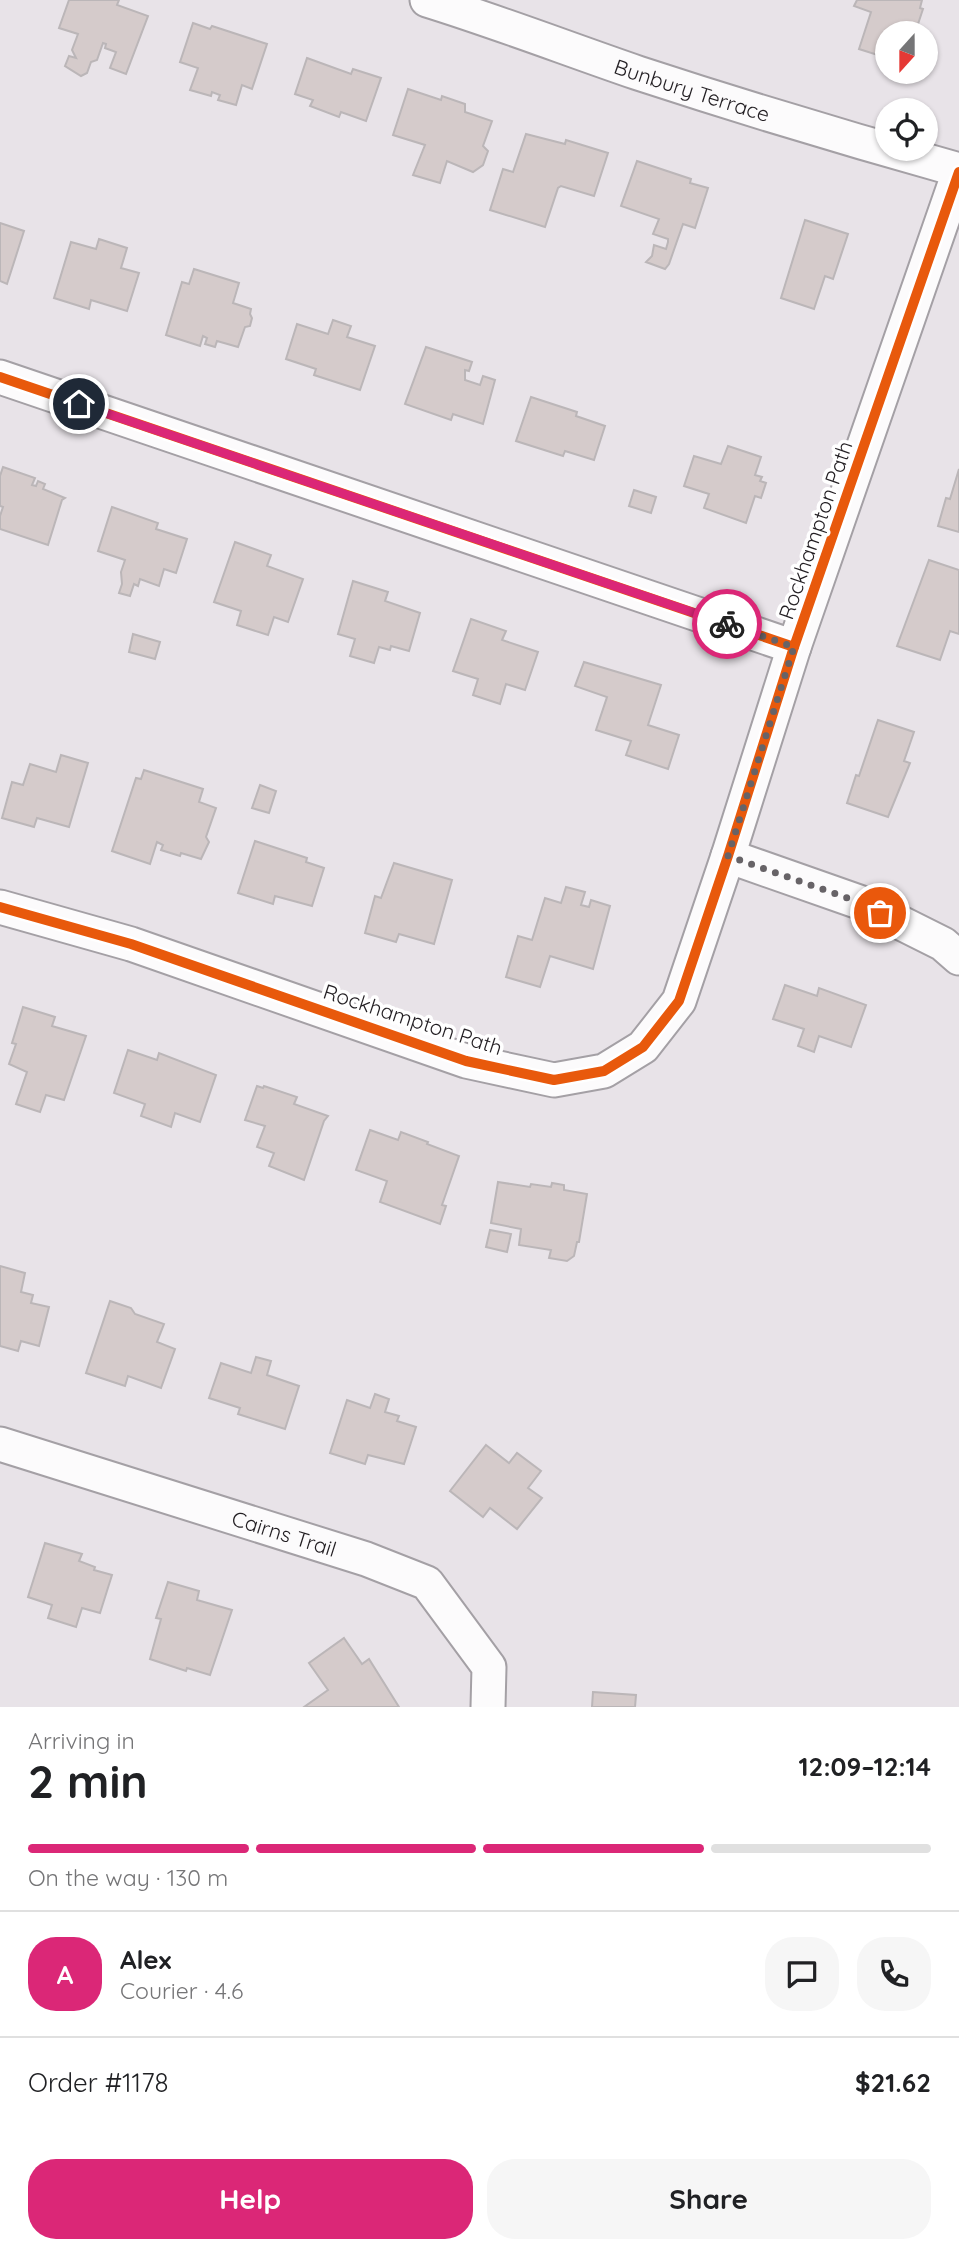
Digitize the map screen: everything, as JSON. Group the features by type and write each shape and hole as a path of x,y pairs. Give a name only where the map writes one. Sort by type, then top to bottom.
{"street":[{"name":"Bunbury Terrace","path":"427,0 487,9 649,76 832,135 959,171"},
{"name":"Rockhampton Path","path":"0,907 131,944 467,1061 554,1080 604,1071 643,1047 679,1001 794,647 959,171"},
{"path":"0,377 794,647"},
{"path":"728,856 859,902 943,944 959,958"},
{"name":"Cairns Trail","path":"0,1444 366,1559 427,1583 489,1667 488,1707"}],"building":[{"path":"69,0 119,0 117,5 148,16 126,74 110,68 116,52 105,48 106,44 103,43 97,60 91,62 87,73 81,76 65,66 69,56 76,58 72,50 78,34 59,28"},
{"path":"857,0 922,0 920,8 923,9 919,21 875,21 875,54 859,49 871,12 854,6"},
{"path":"193,23 210,29 212,26 267,44 252,89 242,85 236,105 218,100 220,95 212,92 211,96 190,90 198,68 180,62"},
{"path":"307,58 351,74 353,69 381,78 366,121 341,112 339,117 310,106 313,100 295,94"},
{"path":"408,89 441,100 442,96 465,104 465,112 492,121 483,146 488,151 483,165 473,172 447,161 440,183 413,175 425,145 393,135"},
{"path":"526,134 565,144 566,140 608,153 594,196 561,186 545,227 490,210 503,169 513,172"},
{"path":"637,161 691,179 690,183 708,188 695,228 683,224 665,269 646,262 652,256 654,245 666,249 668,239 653,234 659,219 621,206"},
{"path":"805,220 848,234 833,279 825,276 814,309 781,298"},
{"path":"0,223 24,231 7,284 0,281"},
{"path":"99,239 127,248 121,268 139,273 127,311 91,300 89,309 54,298 71,242 96,249"},
{"path":"194,269 239,283 233,303 251,309 252,318 250,326 245,327 238,347 217,341 215,347 205,344 207,338 203,336 200,346 166,335 182,282 189,284"},
{"path":"333,320 351,326 347,337 375,346 360,390 314,375 316,369 286,359 297,324 328,334"},
{"path":"426,347 472,362 469,371 465,370 465,380 480,385 483,376 495,380 483,424 453,414 451,420 405,404"},
{"path":"531,397 577,412 576,416 605,426 594,460 565,451 563,456 516,441"},
{"path":"728,446 761,457 755,475 762,477 760,481 766,483 761,498 755,496 746,523 704,508 709,494 684,486 694,456 721,464"},
{"path":"3,467 35,478 32,485 36,486 38,481 45,484 43,489 65,498 62,500 48,545 0,529 3,507 0,506 0,476"},
{"path":"959,469 959,532 938,526 946,498 950,499"},
{"path":"634,490 656,497 651,513 629,506"},
{"path":"112,507 158,523 156,529 187,539 176,573 164,569 159,586 140,579 138,586 134,584 130,596 119,593 125,560 98,551"},
{"path":"235,542 271,555 267,566 303,579 288,622 274,617 268,635 237,625 241,611 214,602"},
{"path":"929,560 959,570 959,634 950,631 940,660 897,646"},
{"path":"353,581 388,592 385,601 420,613 409,651 391,646 390,650 379,647 374,663 350,656 355,639 338,634"},
{"path":"471,619 506,631 502,640 538,652 525,690 506,684 500,704 473,695 478,679 453,671"},
{"path":"133,634 160,642 155,659 129,652"},
{"path":"584,662 661,685 648,725 679,735 668,769 626,755 631,741 596,730 607,697 575,686"},
{"path":"878,720 914,732 904,761 910,763 888,817 847,803"},
{"path":"61,755 88,763 69,827 37,818 34,827 2,818 12,782 23,785 30,764 56,772"},
{"path":"144,770 203,789 199,802 216,808 206,837 209,842 201,859 161,850 163,845 157,842 150,864 112,851 136,778 141,779"},
{"path":"260,785 276,791 269,813 252,808"},
{"path":"255,841 307,858 306,862 324,868 312,906 275,896 273,904 238,893"},
{"path":"394,863 452,880 434,944 399,934 396,942 365,933 375,896 381,898"},
{"path":"566,887 585,892 581,905 589,907 591,900 610,906 593,969 550,956 540,987 506,977 518,936 532,940 545,898 561,903"},
{"path":"785,985 817,996 819,988 866,1005 851,1047 819,1036 814,1052 798,1046 804,1029 773,1019"},
{"path":"23,1007 55,1017 52,1026 86,1036 64,1100 46,1095 40,1112 16,1104 27,1072 9,1064"},
{"path":"128,1050 157,1060 159,1053 216,1075 200,1122 175,1113 171,1127 141,1116 145,1104 114,1093"},
{"path":"257,1086 297,1097 294,1104 328,1116 304,1180 269,1166 274,1153 257,1147 265,1126 245,1120"},
{"path":"370,1130 398,1140 401,1132 459,1156 442,1205 446,1206 440,1224 380,1202 387,1181 356,1170"},
{"path":"498,1182 530,1187 531,1184 551,1187 552,1183 564,1185 564,1190 587,1194 574,1256 567,1261 549,1258 551,1250 519,1245 521,1229 491,1223"},
{"path":"490,1230 511,1234 507,1252 486,1247"},
{"path":"0,1266 25,1273 21,1292 33,1295 31,1303 49,1307 39,1346 21,1341 18,1351 0,1346"},
{"path":"110,1301 131,1308 135,1314 164,1324 157,1342 175,1349 161,1388 128,1376 125,1386 86,1373"},
{"path":"256,1357 271,1361 267,1375 299,1386 285,1429 238,1414 240,1408 209,1398 221,1363 251,1373"},
{"path":"375,1394 389,1399 385,1412 399,1416 397,1421 416,1427 404,1464 368,1455 365,1464 330,1453 347,1400 370,1408"},
{"path":"486,1445 509,1463 517,1453 541,1471 528,1488 542,1498 517,1529 490,1508 483,1517 450,1491"},
{"path":"45,1543 82,1554 79,1561 95,1567 94,1570 112,1575 100,1613 82,1608 76,1627 48,1618 52,1605 28,1597"},
{"path":"168,1582 199,1591 197,1600 232,1610 210,1675 187,1668 186,1671 150,1659 161,1619 156,1618"},
{"path":"344,1638 362,1664 369,1659 399,1707 304,1707 328,1690 309,1663"},
{"path":"593,1692 636,1695 635,1707 592,1707"}],"cycle path":[{"path":"0,907 131,944 466,1061 554,1080 604,1071 643,1047 679,1001 794,647 959,172"},
{"path":"0,377 794,647"}],"way so far":[{"path":"727,624 794,647 728,856 859,902 880,913"}],"route":[{"path":"79,404 727,624"}]}
